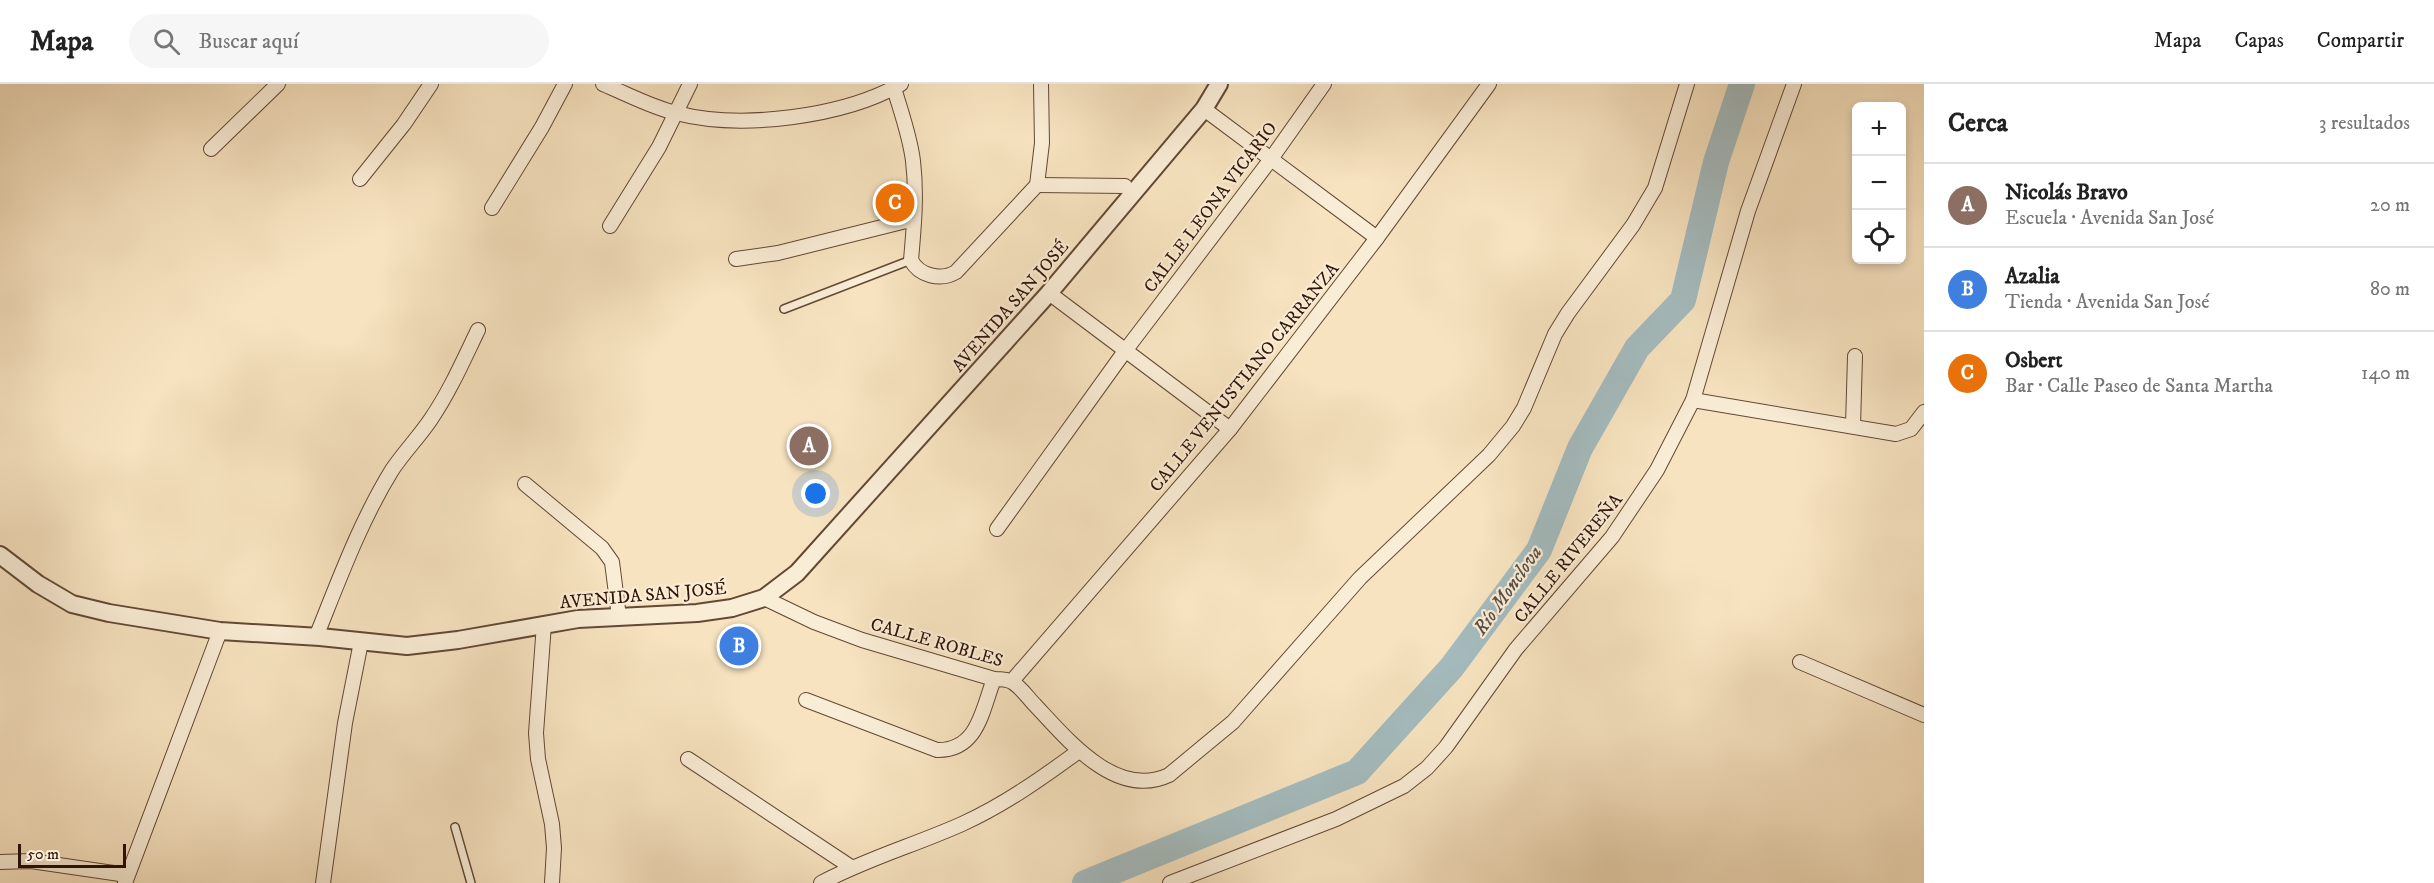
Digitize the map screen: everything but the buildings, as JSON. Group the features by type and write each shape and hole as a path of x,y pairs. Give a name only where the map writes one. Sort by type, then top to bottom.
{"street":[{"path":"211,148 278,84"},
{"path":"360,179 404,124 431,84"},
{"path":"492,208 542,128 565,84"},
{"path":"603,84 676,113 714,119 764,120 810,115 854,103 897,86 913,159 915,195 911,260 919,270 944,277 956,272 1037,185 1042,143 1041,84"},
{"path":"610,226 659,147 690,84"},
{"name":"AVENIDA SAN JOSÉ","path":"0,555 38,584 72,604 146,620 220,631 407,646 458,640 578,618 732,608 764,598 796,573 1049,293 1204,109 1219,84"},
{"name":"CALLE LEONA VICARIO","path":"997,529 1125,351 1271,159 1323,84"},
{"name":"CALLE VENUSTIANO CARRANZA","path":"1012,681 1230,429 1377,238 1490,84"},
{"name":"CALLE ROBLES","path":"764,598 814,622 862,640 994,679 1012,681 1079,751 1103,768 1132,779 1158,780 1169,775 1233,722 1360,578 1489,455 1513,426 1524,408 1546,354 1568,313 1633,225 1647,202 1660,176 1687,84"},
{"name":"CALLE RIVEREÑA","path":"1170,883 1336,819 1404,786 1427,768 1446,747 1516,649 1612,537 1657,470 1693,400 1748,211 1794,84"},
{"path":"1204,109 1377,238"},
{"path":"1037,185 1125,186"},
{"path":"736,259 778,253 914,219"},
{"path":"1049,293 1230,429"},
{"path":"316,637 350,552 370,512 393,470 454,382 478,330"},
{"path":"1853,426 1855,356"},
{"path":"1693,400 1896,434 1911,429 1924,412"},
{"path":"525,484 602,548 612,562 619,617"},
{"path":"544,624 536,733 538,759 552,824 554,848 552,883"},
{"path":"0,862 31,861 126,879 220,631"},
{"path":"323,883 345,723 361,642"},
{"path":"1800,662 1924,715"},
{"path":"806,700 937,750 947,750 957,748 973,735 994,679"},
{"path":"821,883 851,867 917,843 991,810 1022,792 1079,751"},
{"path":"688,759 851,867"}],"lane":[{"path":"784,309 911,260"},
{"path":"456,827 471,883"}],"waterway":[{"name":"Río Monclova","path":"1085,883 1357,772 1452,667 1539,550 1580,448 1637,348 1683,300 1716,162 1742,84"}],"place":[{"name":"Osbert","path":"895,203"},
{"name":"Nicolás Bravo","path":"809,446"},
{"name":"Azalia","path":"739,646"}]}
